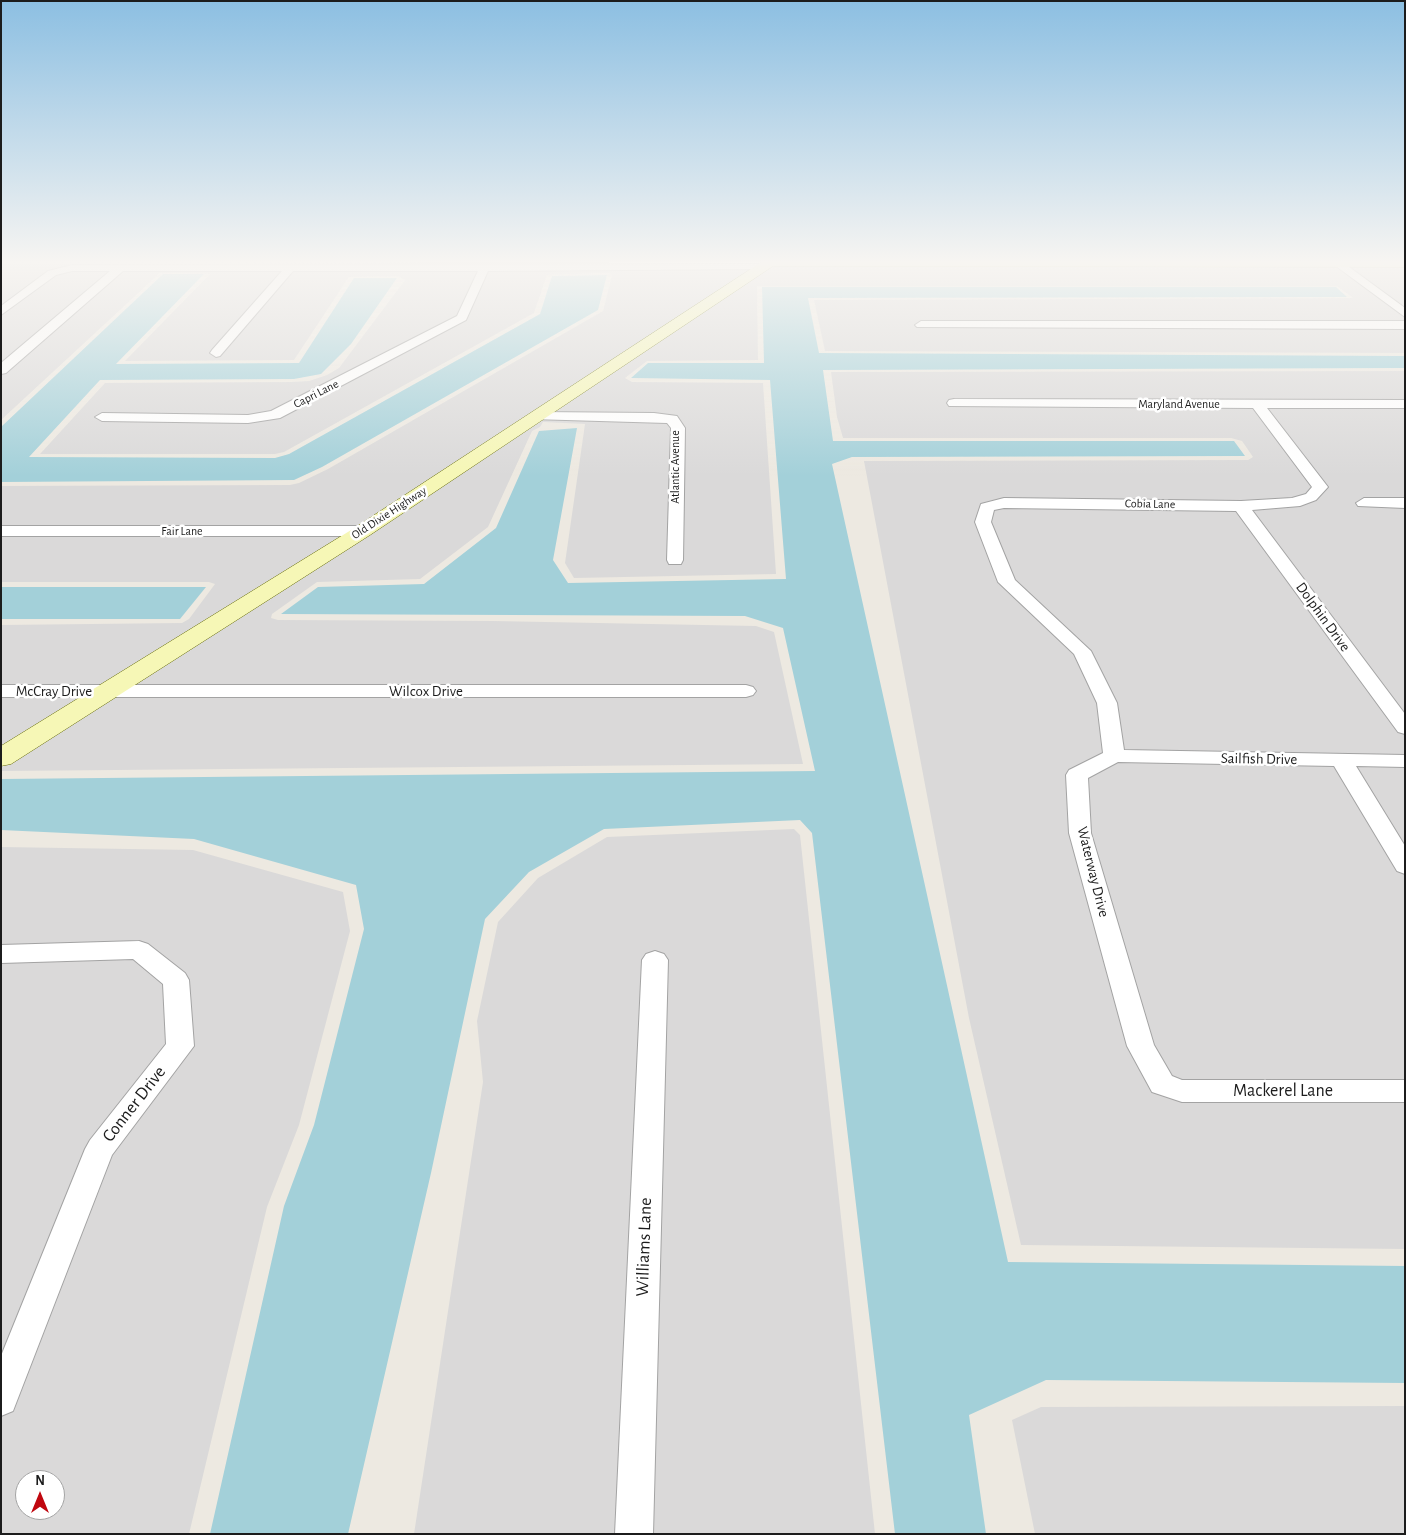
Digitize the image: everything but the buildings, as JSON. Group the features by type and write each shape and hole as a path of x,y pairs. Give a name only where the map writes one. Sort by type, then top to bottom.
{"street":[{"path":"1,370 45,333"},
{"path":"216,353 234,333"},
{"name":"Capri Lane","path":"102,417 248,419 275,415 434,333"},
{"name":"Old Dixie Highway","path":"1,758 364,531 663,333"},
{"name":"Maryland Avenue","path":"954,403 1405,404"},
{"name":"Cobia Lane","path":"1114,756 1107,703 1082,651 1007,582 983,522 987,507 1004,502 1241,506 1294,503 1311,497 1320,487 1257,404"},
{"name":"Atlantic Avenue","path":"537,416 654,417 672,419 678,428 674,560"},
{"path":"1364,503 1405,503"},
{"name":"Dolphin Drive","path":"1241,506 1405,728"},
{"name":"Fair Lane","path":"1,531 364,531"},
{"name":"McCray Drive","path":"1,691 106,691"},
{"name":"Wilcox Drive","path":"106,691 746,691"},
{"name":"Sailfish Drive","path":"1114,756 1405,761"},
{"name":"Waterway Drive","path":"1114,756 1077,775 1080,833 1141,1046 1162,1084"},
{"path":"1342,761 1405,866"},
{"name":"Conner Drive","path":"1,954 139,950 176,980 180,1046 100,1149 1,1399"},
{"name":"Williams Lane","path":"634,1534 655,960"},
{"name":"Mackerel Lane","path":"1162,1084 1182,1090 1405,1091"}],"shaded area":[{"path":"1,333 95,333 1,420"},
{"path":"153,333 312,333 294,360 125,361"},
{"path":"366,333 499,333 284,452 275,454 40,454 105,383 309,381 327,375 339,368"},
{"path":"565,333 655,333 356,528 1,748 1,625 182,623 189,619 215,584 209,582 1,582 1,486 290,485 299,483 328,469"},
{"path":"669,333 758,333 758,360 647,361 625,378 632,382 763,383 776,574 574,578 565,563 585,424 543,422 540,427 532,431 488,527 420,579 317,582 272,614 271,618 278,620 493,621 756,626 774,632 803,764 1,771 1,768"},
{"path":"821,333 1405,333 1405,353 825,351"},
{"path":"1405,371 1405,1249 1021,1245 969,1018 864,461 1248,460 1253,457 1242,441 1231,438 843,438 837,417 831,372"},
{"path":"794,829 800,835 875,1534 414,1534 483,1082 477,1021 498,922 538,878 607,837"},
{"path":"1,847 193,850 343,892 350,931 299,1125 267,1207 189,1534 1,1534"},
{"path":"1405,1406 1405,1534 1035,1534 1012,1420 1041,1407"}],"water":[{"path":"101,333 147,333 116,364 299,363 319,333 359,333 351,344 321,374 294,379 100,380 29,457 275,458 289,454 507,333 558,333 322,467 294,480 1,482 1,427"},
{"path":"763,333 815,333 819,353 1405,356 1405,368 823,370 833,441 1234,441 1245,456 852,457 832,464 1008,1262 1405,1266 1405,1383 1046,1380 969,1415 986,1534 895,1534 812,833 800,820 604,829 529,872 485,919 431,1173 348,1534 210,1534 284,1206 314,1125 364,929 356,885 194,839 1,830 1,779 815,771 783,628 745,616 281,614 318,587 424,584 496,528 539,431 577,428 553,560 568,583 786,579 770,380 631,378 648,363 764,363"},
{"path":"1,587 206,587 180,619 1,619"}]}
